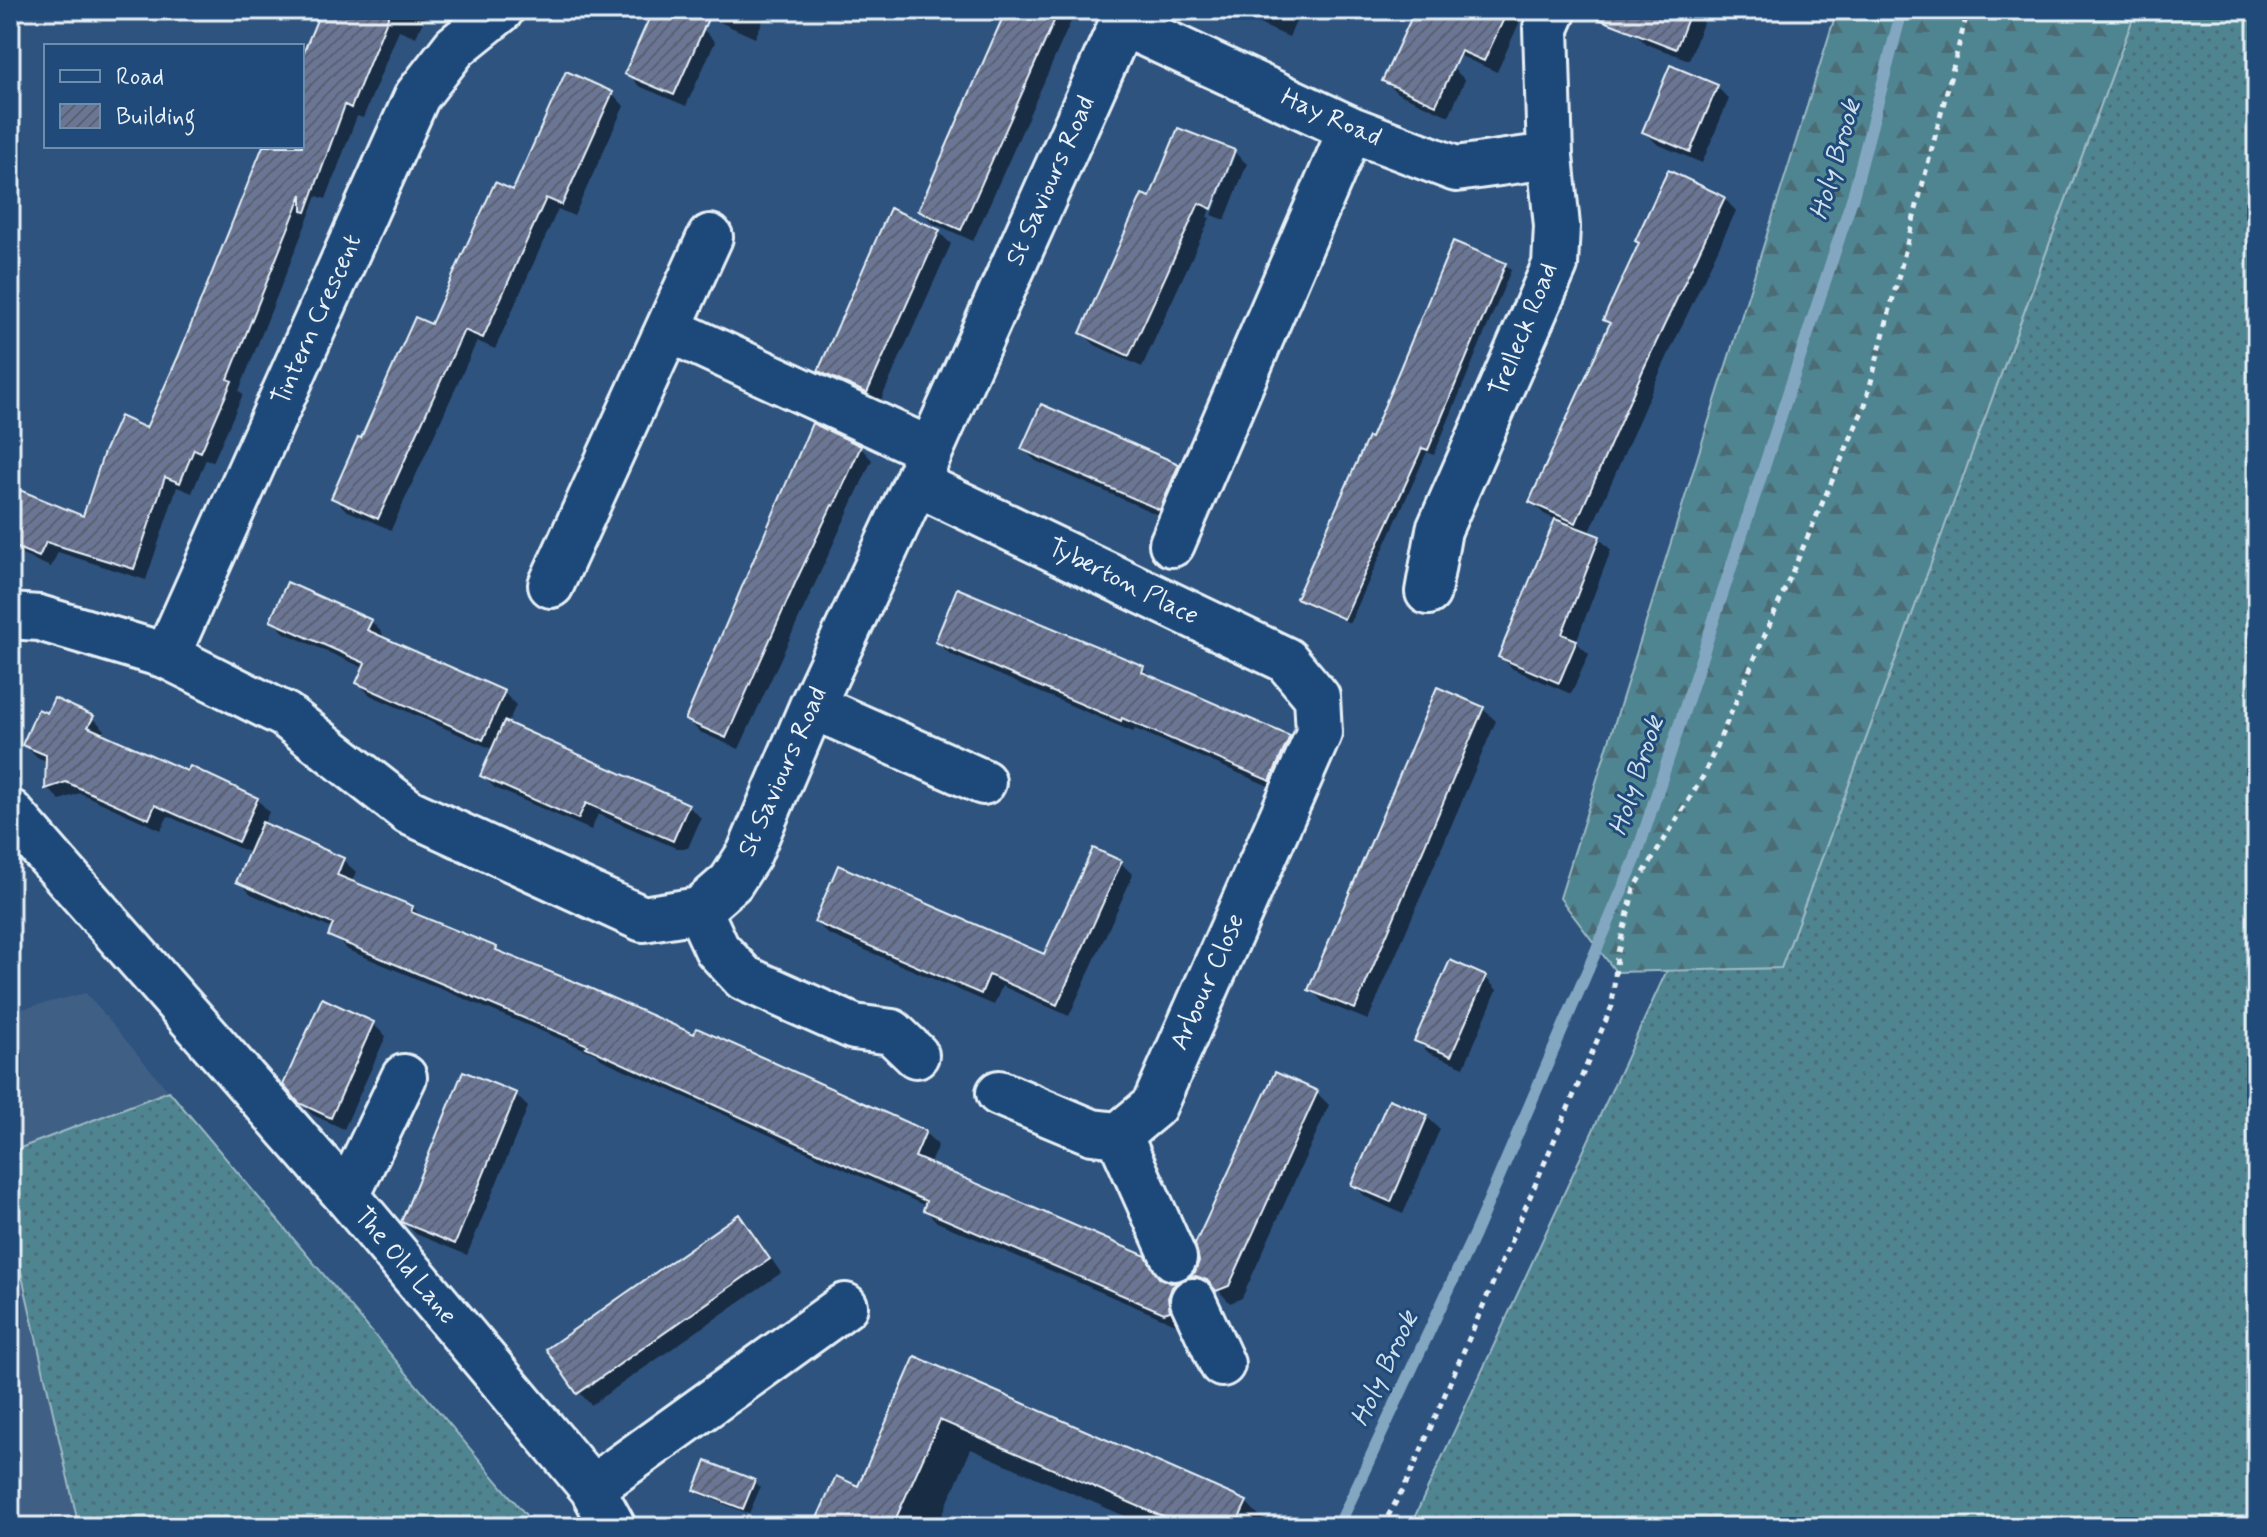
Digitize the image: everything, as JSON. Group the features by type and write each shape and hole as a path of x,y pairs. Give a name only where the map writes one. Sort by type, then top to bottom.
{"street":[{"name":"Tintern Crescent","path":"167,656 417,96 455,47 501,10"},
{"name":"Trelleck Road","path":"1428,592 1439,530 1555,265 1557,226 1550,156 1546,28 1554,10"},
{"name":"Hay Road","path":"1124,16 1351,129 1456,169 1550,156"},
{"name":"St Saviours Road","path":"699,910 731,882 749,854 812,706 923,467 1124,16"},
{"path":"1172,544 1351,129"},
{"path":"551,585 710,237"},
{"name":"Tyberton Place","path":"668,329 1286,660 1317,697"},
{"path":"10,616 39,618 167,656 285,715 409,812 643,919 699,910 717,949 744,978 854,1027 892,1032 916,1055"},
{"name":"Arbour Close","path":"1119,1135 1154,1106 1319,733 1317,697"},
{"path":"812,706 983,782"},
{"name":"The Old Lane","path":"10,812 347,1196 592,1488 613,1527"},
{"path":"347,1196 404,1077"},
{"path":"999,1093 1092,1132 1119,1135 1174,1258"},
{"path":"1193,1301 1222,1364"},
{"path":"592,1488 845,1306"}],"path":[{"path":"1382,1527 1409,1478 1612,1006 1617,956 1634,889 1704,775 1865,405 1968,10"}],"shaded area":[{"path":"86,993 536,1527 10,1527 10,1012"}],"green space":[{"path":"1837,10 2136,10 1781,968 1616,972 1560,898"},
{"path":"2136,10 2257,10 2257,1527 1410,1527 1667,970 1781,968"},
{"path":"169,1091 536,1527 79,1527 10,1223 10,1191 18,1182 15,1150"}],"building":[{"path":"321,10 391,10 351,108 345,105 306,212 302,211 302,194 228,379 232,381 201,452 194,449 180,483 165,477 134,569 46,542 39,557 10,545 10,486 83,516 104,452 120,416 146,428 262,148 304,148 304,51"},
{"path":"653,10 712,10 674,95 624,74"},
{"path":"1006,10 1059,10 961,230 918,211"},
{"path":"1415,10 1508,10 1484,61 1461,51 1436,105 1382,81"},
{"path":"1581,10 1691,10 1676,49"},
{"path":"1670,65 1718,85 1690,152 1642,132"},
{"path":"566,71 613,92 562,205 546,198 483,338 464,330 378,519 331,498 415,317 431,324 495,182 513,190"},
{"path":"1178,128 1235,150 1212,209 1199,203 1129,356 1080,333 1142,194 1150,197"},
{"path":"1668,170 1725,197 1643,370 1576,523 1529,502 1610,323 1603,320 1639,243 1635,241"},
{"path":"890,208 940,230 867,393 818,371"},
{"path":"1453,241 1506,263 1428,450 1422,448 1344,619 1296,598 1368,437 1371,438"},
{"path":"1041,404 1179,464 1160,510 1021,449"},
{"path":"812,423 861,446 726,738 685,720"},
{"path":"1555,519 1600,536 1562,634 1577,640 1559,683 1498,657"},
{"path":"287,582 372,620 367,630 505,691 483,740 356,683 365,663 270,621"},
{"path":"957,588 1144,666 1142,672 1290,736 1270,781 935,642"},
{"path":"1437,687 1484,707 1355,1009 1308,990"},
{"path":"54,698 94,716 88,727 187,771 190,766 258,798 238,842 155,805 149,819 66,782 45,789 46,755 22,745 38,709 47,713"},
{"path":"504,721 689,804 673,841 586,803 578,819 480,776"},
{"path":"262,822 344,858 337,875 413,906 411,912 694,1034 697,1028 926,1131 915,1157 1146,1256 1159,1278 1171,1283 1178,1282 1172,1287 1168,1298 1170,1311 1164,1313 923,1210 926,1201 586,1047 588,1045 328,936 333,924 236,882"},
{"path":"1093,848 1122,861 1057,1005 989,975 981,994 814,922 838,865 1044,954"},
{"path":"1450,960 1486,976 1451,1056 1414,1041"},
{"path":"322,998 374,1022 331,1118 299,1103 283,1085"},
{"path":"463,1071 517,1093 455,1244 401,1222"},
{"path":"1275,1072 1318,1091 1229,1286 1216,1291 1207,1280 1189,1277 1195,1272 1199,1261 1195,1244"},
{"path":"1389,1099 1428,1115 1391,1202 1351,1185"},
{"path":"739,1214 770,1259 577,1394 546,1349"},
{"path":"915,1356 1247,1501 1235,1527 1186,1527 940,1420 892,1527 813,1527 836,1476 858,1486"},
{"path":"706,1461 755,1480 743,1509 694,1490"}],"waterway":[{"name":"Holy Brook","path":"1338,1527 1474,1235 1635,860 1853,196 1902,10"}]}
